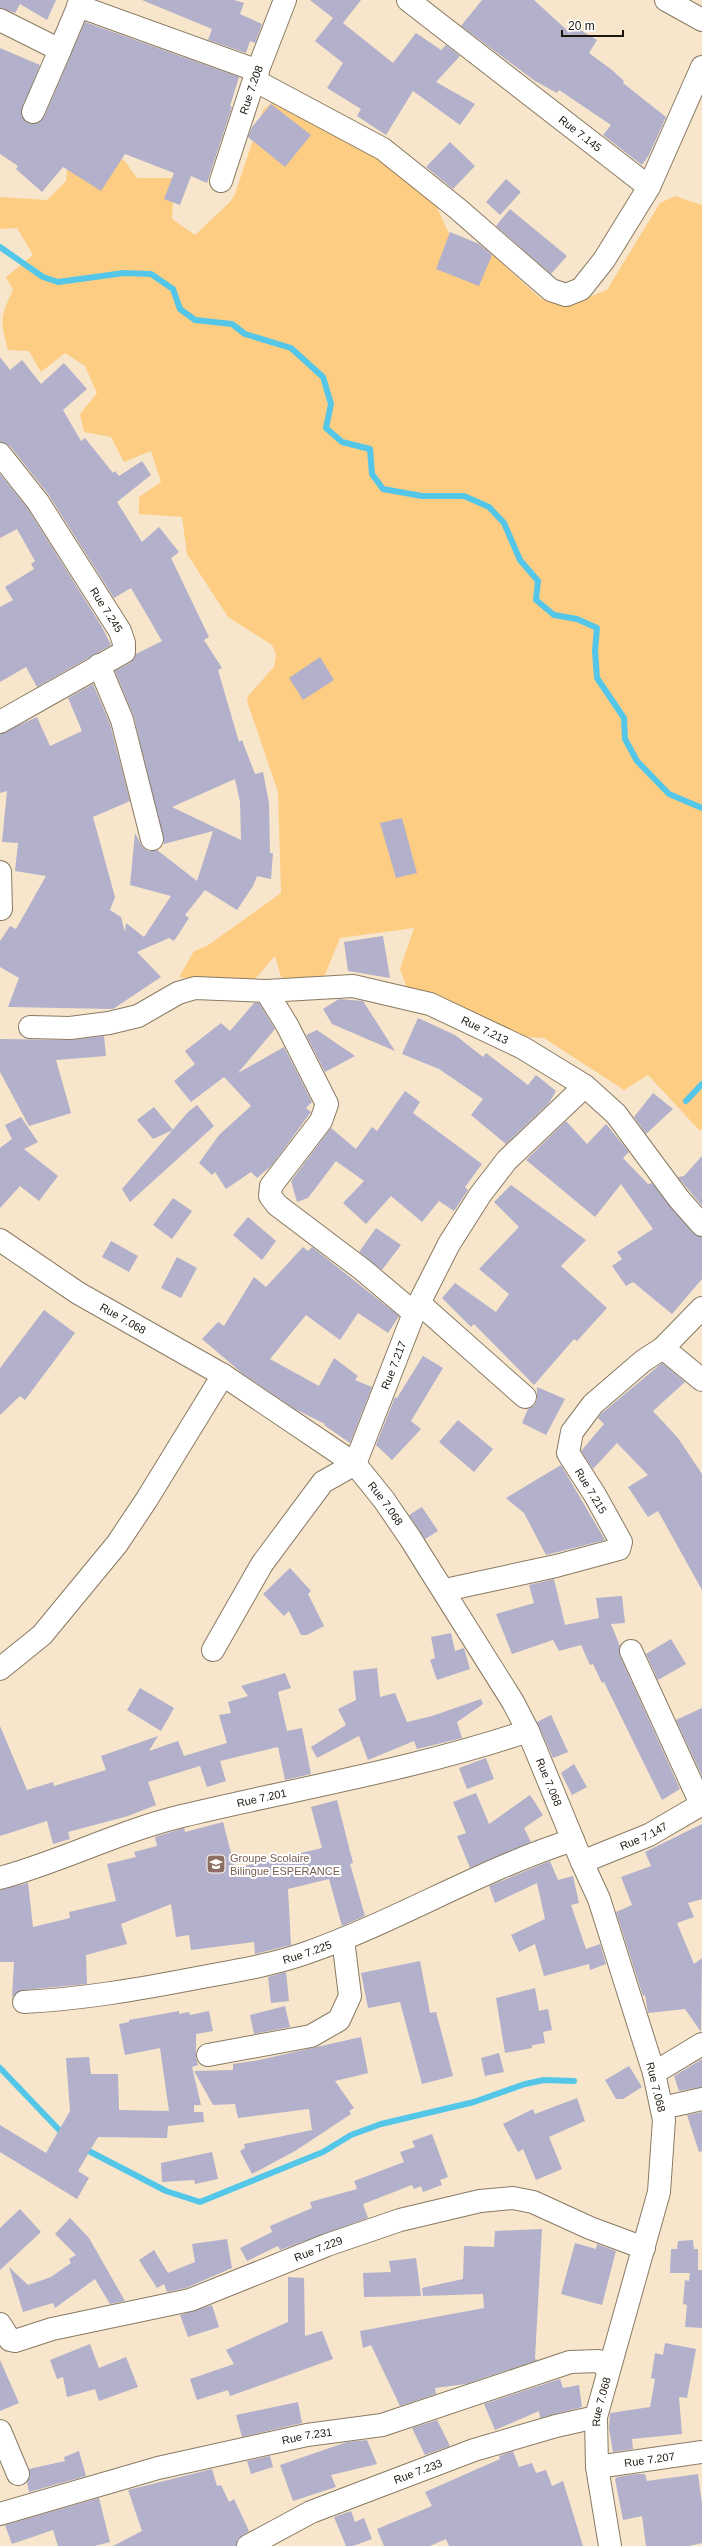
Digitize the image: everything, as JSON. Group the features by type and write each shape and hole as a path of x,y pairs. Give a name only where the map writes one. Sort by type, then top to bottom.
{"street":[{"name":"Rue 7.208","path":"221,181 256,75 285,0"},
{"name":"Rue 7.145","path":"408,0 649,187"},
{"path":"666,0 702,20"},
{"path":"33,112 79,3 256,75 383,148 458,209 551,290 566,295 581,289 604,260 649,187 702,67"},
{"path":"0,20 60,50"},
{"name":"Rue 7.245","path":"0,454 38,502 120,631 124,643 124,652 0,722"},
{"path":"99,665 122,720 152,839"},
{"path":"0,872 1,909"},
{"name":"Rue 7.213","path":"30,1027 70,1028 109,1023 138,1016 178,993 195,988 266,991 352,986 430,1004 523,1048 585,1086 616,1114 679,1199 702,1225"},
{"path":"266,991 287,1025 327,1104 321,1120 271,1186 270,1196 277,1205 363,1270 417,1308 525,1397"},
{"name":"Rue 7.217","path":"355,1464 417,1308 449,1244 480,1195 507,1160 585,1086"},
{"name":"Rue 7.068","path":"0,1240 78,1293 223,1375 355,1464 384,1500 444,1590 513,1702 528,1732 582,1862 599,1898 654,2073 662,2108 664,2143 659,2192 596,2417 597,2467 610,2546"},
{"name":"Rue 7.215","path":"444,1590 556,1566 620,1549 621,1542 595,1495 568,1453 572,1432 593,1404 642,1360 663,1348 702,1308"},
{"path":"663,1348 702,1380"},
{"path":"0,1669 42,1635 117,1544 147,1499 223,1375"},
{"path":"213,1650 262,1564 323,1482 355,1464"},
{"path":"631,1651 702,1804"},
{"name":"Rue 7.201","path":"0,1878 37,1868 133,1830 182,1816 341,1781 500,1741 528,1732"},
{"name":"Rue 7.147","path":"582,1862 649,1835 702,1804"},
{"name":"Rue 7.225","path":"24,2002 75,1999 261,1966 308,1953 343,1939 481,1877 573,1840"},
{"path":"208,2055 312,2036 339,2020 350,1996 343,1939"},
{"path":"654,2073 702,2044"},
{"path":"662,2108 702,2099"},
{"name":"Rue 7.229","path":"3,2336 15,2341 52,2328 190,2300 320,2248 400,2220 480,2201 512,2198 533,2202 590,2228 644,2248"},
{"name":"Rue 7.231","path":"0,2514 158,2468 307,2436 382,2425 570,2362 598,2361 610,2370"},
{"name":"Rue 7.233","path":"248,2546 311,2512 474,2450 556,2426 596,2417"},
{"path":"0,2431 18,2474"},
{"name":"Rue 7.207","path":"597,2467 702,2452"}],"shaded area":[{"path":"278,97 369,148 434,201 457,251 476,261 493,255 541,299 576,302 607,290 660,203 675,196 702,205 702,1130 699,1130 648,1075 624,1090 544,1038 510,1036 448,999 409,994 400,969 414,928 340,938 325,975 309,983 281,977 275,956 249,986 179,977 194,951 207,946 281,893 278,792 247,701 248,696 274,667 276,654 272,645 228,617 187,554 182,517 139,514 139,497 161,482 151,451 124,462 111,437 84,432 80,414 97,393 85,366 65,353 41,372 29,351 8,350 3,319 13,290 6,277 33,255 17,228 0,229 0,197 47,200 66,181 69,145 88,146 124,160 137,178 174,178 172,219 195,235 230,202 235,194 263,110"}],"building":[{"path":"0,0 56,0 47,20 20,4 15,13 0,8"},
{"path":"142,0 234,0 244,3 240,14 262,24 255,43 250,41 246,53 208,40 212,29"},
{"path":"310,0 361,0 343,23 393,63 416,33 441,50 446,45 460,56 436,82 475,104 460,125 413,91 386,135 357,116 361,109 327,88 343,63 315,41 333,18"},
{"path":"482,0 534,0 570,33 574,26 597,40 589,53 612,70 624,81 623,83 666,117 649,155 642,165 603,135 611,125 559,90 557,93 535,81 461,26"},
{"path":"85,22 239,77 230,106 232,107 207,183 191,176 180,205 164,199 174,173 125,154 101,191 63,167 42,192 16,169 18,166 0,154 0,48 40,65 21,113 28,123 35,124 44,117"},
{"path":"271,104 311,135 285,167 248,137 252,127"},
{"path":"450,142 475,166 453,189 426,167"},
{"path":"506,179 521,192 500,215 486,202"},
{"path":"510,209 567,256 551,274 496,226"},
{"path":"450,232 479,244 492,255 479,286 436,269"},
{"path":"0,357 10,370 22,360 41,384 64,363 87,389 63,410 81,441 85,438 113,473 115,471 119,476 142,461 151,475 117,502 142,542 159,527 179,552 171,558 209,637 204,640 222,668 218,670 239,742 242,740 255,774 263,772 269,803 270,853 273,853 271,879 257,876 253,886 237,910 205,890 185,915 189,918 174,941 169,938 137,952 161,977 113,1009 8,1007 19,978 0,967 0,941 10,926 16,929 46,876 15,871 18,843 2,842 7,791 0,793 0,734 37,717 50,746 82,731 68,698 93,684 110,724 130,801 93,817 115,897 110,910 121,917 125,932 126,923 144,937 171,896 130,885 135,833 143,848 149,851 157,850 197,881 213,831 164,844 134,717 115,671 130,663 136,654 162,641 131,588 114,598 48,494 10,446 0,442","holes":["235,779 240,802 241,840 172,807"]},
{"path":"0,474 28,509 102,627 111,645 37,687 26,667 0,682 0,607 13,600 5,587 34,569 31,564 35,561 17,529 0,538"},
{"path":"320,657 334,680 303,700 289,678"},
{"path":"402,818 417,873 396,878 380,823"},
{"path":"383,936 390,978 348,971 344,942"},
{"path":"339,999 363,1001 395,1051 332,1024 323,1009"},
{"path":"254,1003 259,1003 275,1029 238,1073 284,1047 312,1102 306,1108 311,1112 272,1165 257,1178 251,1172 226,1189 215,1172 212,1175 199,1163 219,1135 251,1106 224,1077 191,1102 174,1081 195,1064 185,1051 221,1023 230,1031"},
{"path":"418,1018 455,1035 483,1057 486,1053 528,1085 536,1075 556,1091 549,1103 506,1144 471,1115 483,1099 439,1069 402,1054"},
{"path":"317,1030 355,1056 325,1072 306,1035"},
{"path":"104,1036 106,1056 56,1060 71,1113 29,1126 0,1072 0,1039 70,1040"},
{"path":"405,1091 420,1102 413,1113 482,1164 465,1187 468,1190 454,1211 439,1201 422,1222 391,1196 366,1224 343,1203 364,1181 336,1161 308,1198 297,1202 291,1181 331,1128 356,1149 372,1127 377,1131"},
{"path":"653,1093 673,1109 646,1134 634,1117"},
{"path":"197,1105 214,1126 130,1202 122,1189 188,1112"},
{"path":"154,1107 173,1130 153,1139 137,1120"},
{"path":"21,1117 38,1142 24,1149 58,1176 39,1201 20,1186 0,1208 0,1148 12,1139 5,1125"},
{"path":"566,1121 587,1144 606,1124 629,1152 623,1158 648,1184 652,1183 693,1233 702,1237 702,1279 672,1314 633,1282 626,1286 612,1266 622,1259 617,1252 653,1229 621,1184 595,1217 526,1160"},
{"path":"702,1156 702,1206 678,1177 684,1176"},
{"path":"511,1185 586,1240 561,1266 607,1308 577,1341 574,1339 534,1385 474,1324 471,1327 442,1298 455,1283 496,1312 509,1294 479,1269 519,1227 494,1202"},
{"path":"173,1198 192,1211 172,1239 153,1225"},
{"path":"248,1217 276,1241 262,1260 233,1235"},
{"path":"376,1228 401,1245 382,1270 359,1252"},
{"path":"111,1241 138,1256 129,1272 102,1257"},
{"path":"303,1247 308,1251 312,1247 399,1316 388,1333 358,1313 340,1340 306,1315 270,1359 319,1386 334,1358 358,1376 355,1380 372,1387 350,1443 324,1425 325,1424 295,1409 242,1373 202,1339 218,1322 224,1326 254,1277 266,1287"},
{"path":"177,1257 197,1268 181,1298 161,1288"},
{"path":"44,1310 75,1333 25,1400 20,1396 0,1415 0,1368"},
{"path":"423,1356 443,1368 411,1421 421,1429 392,1460 376,1445 395,1397 397,1398"},
{"path":"662,1363 685,1382 653,1411 678,1438 702,1474 702,1590 658,1511 648,1517 628,1487 648,1475 617,1443 593,1469 581,1451 604,1424 598,1418 602,1413"},
{"path":"537,1387 565,1399 546,1435 522,1423 528,1409 534,1406 537,1400"},
{"path":"458,1420 493,1449 474,1472 439,1442"},
{"path":"561,1465 605,1540 546,1555 524,1513 506,1498"},
{"path":"422,1507 438,1531 425,1539 409,1515"},
{"path":"290,1568 311,1591 308,1594 324,1626 307,1635 301,1635 289,1611 284,1616 263,1594"},
{"path":"554,1579 565,1625 599,1618 596,1598 622,1596 625,1623 611,1624 620,1646 620,1656 680,1789 662,1800 604,1682 602,1683 593,1664 590,1665 581,1645 559,1651 553,1640 512,1654 496,1614 534,1603 529,1585"},
{"path":"451,1633 455,1651 464,1648 470,1669 437,1680 430,1660 435,1658 431,1637"},
{"path":"671,1639 686,1664 658,1680 646,1654"},
{"path":"377,1668 380,1697 395,1693 407,1722 432,1716 481,1699 483,1704 457,1722 462,1738 417,1749 414,1741 368,1760 359,1736 317,1758 311,1747 346,1725 338,1709 356,1700 353,1671"},
{"path":"285,1673 291,1688 278,1692 287,1731 302,1728 311,1774 285,1780 278,1747 220,1761 226,1781 207,1787 200,1766 148,1782 156,1805 128,1816 68,1832 70,1839 53,1844 47,1821 0,1836 0,1726 27,1790 53,1782 54,1786 106,1770 101,1756 158,1736 149,1751 178,1741 184,1756 227,1743 219,1715 231,1713 228,1702 248,1696 241,1686"},
{"path":"140,1688 174,1708 161,1731 127,1710"},
{"path":"702,1708 702,1776 676,1720"},
{"path":"551,1715 568,1752 553,1758 537,1722"},
{"path":"486,1758 494,1779 467,1789 459,1768"},
{"path":"574,1764 587,1787 572,1795 561,1773"},
{"path":"476,1793 489,1824 530,1795 543,1815 524,1828 531,1842 470,1868 457,1836 466,1833 453,1802"},
{"path":"337,1800 353,1863 350,1864 365,1916 342,1926 329,1879 288,1889 291,1945 255,1954 254,1942 191,1950 189,1935 176,1937 171,1904 121,1924 127,1944 86,1955 87,1984 23,1990 12,1997 14,1962 0,1962 0,1890 28,1883 33,1927 70,1918 69,1912 116,1901 107,1864 136,1857 134,1852 157,1846 155,1837 184,1828 185,1832 223,1822 235,1868 322,1848 311,1807"},
{"path":"702,1824 702,1899 688,1903 694,1917 677,1923 694,1964 702,1958 701,2032 685,2009 648,2013 645,1995 643,1996 616,1912 632,1905 621,1877 651,1866 645,1852"},
{"path":"550,1861 558,1880 573,1876 579,1903 571,1905 586,1949 600,1944 606,1964 590,1970 589,1964 544,1976 535,1944 519,1952 511,1935 545,1919 537,1883 495,1903 489,1886"},
{"path":"420,1961 430,2013 436,2012 453,2076 422,2084 400,2002 368,2008 361,1973"},
{"path":"286,1972 289,2001 271,2003 268,1977"},
{"path":"535,1988 539,2011 548,2009 552,2030 543,2032 545,2043 532,2045 532,2048 505,2053 496,1998"},
{"path":"285,2006 290,2027 254,2034 250,2015"},
{"path":"179,2011 179,2014 189,2012 190,2015 209,2011 213,2031 196,2034 196,2057 198,2065 192,2067 201,2105 194,2105 194,2112 203,2112 204,2122 168,2126 167,2138 98,2137 78,2171 89,2178 77,2199 0,2152 0,2125 46,2153 70,2111 66,2058 89,2057 91,2074 118,2074 119,2110 169,2111 160,2048 125,2055 119,2024 129,2022 129,2020"},
{"path":"361,2037 368,2073 335,2081 354,2108 349,2111 351,2114 295,2151 252,2174 240,2151 245,2148 244,2144 312,2130 309,2109 238,2118 235,2104 213,2105 194,2071 233,2070 233,2064 259,2060"},
{"path":"499,2053 504,2072 485,2076 481,2058"},
{"path":"702,2059 702,2087 679,2091 674,2076"},
{"path":"629,2066 642,2087 623,2099 616,2099 605,2080"},
{"path":"577,2098 585,2121 549,2137 562,2169 536,2180 523,2149 518,2152 503,2124 533,2109 535,2114"},
{"path":"702,2112 702,2151 699,2152 687,2115"},
{"path":"432,2134 448,2177 440,2180 442,2185 423,2192 421,2186 414,2189 412,2185 363,2204 368,2218 280,2250 278,2246 247,2261 240,2248 272,2232 270,2226 312,2208 310,2202 357,2189 354,2181 404,2162 400,2152 415,2147 412,2141"},
{"path":"212,2152 218,2179 195,2184 194,2180 162,2182 161,2163"},
{"path":"20,2209 41,2232 0,2270 0,2228"},
{"path":"70,2218 89,2238 125,2301 110,2304 95,2279 55,2308 53,2303 23,2312 9,2267 28,2285 51,2277 71,2263 69,2259 76,2255 55,2234"},
{"path":"542,2229 535,2359 538,2360 466,2384 435,2388 436,2394 400,2406 371,2345 363,2348 360,2331 484,2308 483,2294 423,2296 422,2288 463,2279 464,2246 494,2247 495,2231"},
{"path":"227,2239 232,2268 186,2288 167,2292 164,2284 157,2288 139,2260 154,2250 168,2273 195,2262 192,2244"},
{"path":"693,2240 694,2249 698,2249 698,2270 702,2270 702,2328 685,2327 687,2305 683,2304 685,2280 689,2281 690,2273 670,2273 671,2249 677,2249 678,2241"},
{"path":"575,2243 596,2249 597,2244 616,2251 602,2305 561,2294"},
{"path":"416,2258 421,2296 364,2297 363,2273 391,2272 389,2261"},
{"path":"288,2277 304,2278 305,2336 322,2331 333,2359 230,2396 228,2390 197,2400 190,2379 234,2364 226,2350 288,2322"},
{"path":"212,2305 219,2327 188,2337 180,2315"},
{"path":"665,2343 696,2349 687,2398 679,2397 682,2434 632,2439 633,2449 613,2452 609,2429 610,2413 650,2407 655,2379 651,2378 655,2353 663,2355"},
{"path":"90,2344 99,2368 126,2357 138,2387 99,2401 95,2389 67,2397 63,2377 57,2379 50,2360"},
{"path":"0,2360 19,2403 0,2411"},
{"path":"560,2379 563,2388 579,2385 582,2407 540,2418 539,2411 495,2430 484,2404"},
{"path":"298,2402 302,2423 242,2437 236,2415"},
{"path":"437,2420 450,2446 425,2455 412,2428"},
{"path":"367,2440 377,2464 331,2475 336,2487 293,2501 280,2465 347,2442"},
{"path":"79,2451 86,2476 29,2492 27,2482 30,2476 29,2469 65,2461 64,2457"},
{"path":"513,2451 519,2467 532,2463 536,2473 546,2470 552,2486 563,2481 583,2546 449,2546 446,2539 430,2546 384,2546 377,2529 432,2506 425,2492 500,2459 499,2456"},
{"path":"270,2456 273,2467 251,2474 247,2461"},
{"path":"212,2469 217,2486 221,2485 229,2502 234,2499 249,2531 238,2539 236,2546 113,2546 142,2531 128,2490"},
{"path":"645,2474 647,2481 698,2474 702,2504 702,2543 689,2546 646,2546 642,2516 623,2520 615,2479 617,2477"},
{"path":"99,2498 110,2542 94,2546 58,2546 53,2530 12,2544 5,2525"},
{"path":"351,2511 355,2522 364,2518 372,2539 353,2546 346,2546 334,2517"}],"waterway":[{"path":"0,247 43,277 58,282 124,273 151,274 173,289 180,309 195,320 232,324 245,334 291,348 323,377 331,404 326,428 342,442 370,449 372,474 383,489 422,496 464,496 489,507 504,523 520,560 538,581 536,600 554,615 577,619 597,628 595,651 597,678 624,718 625,739 637,761 669,794 702,808"},
{"path":"686,1101 702,1084"},
{"path":"0,2068 64,2135"},
{"path":"83,2148 166,2191 200,2202 323,2152 351,2135 381,2124 474,2102 525,2084 544,2080 574,2081"}],"place":[{"name":"Groupe Scolaire Bilingue ESPERANCE","path":"216,1864"}]}
